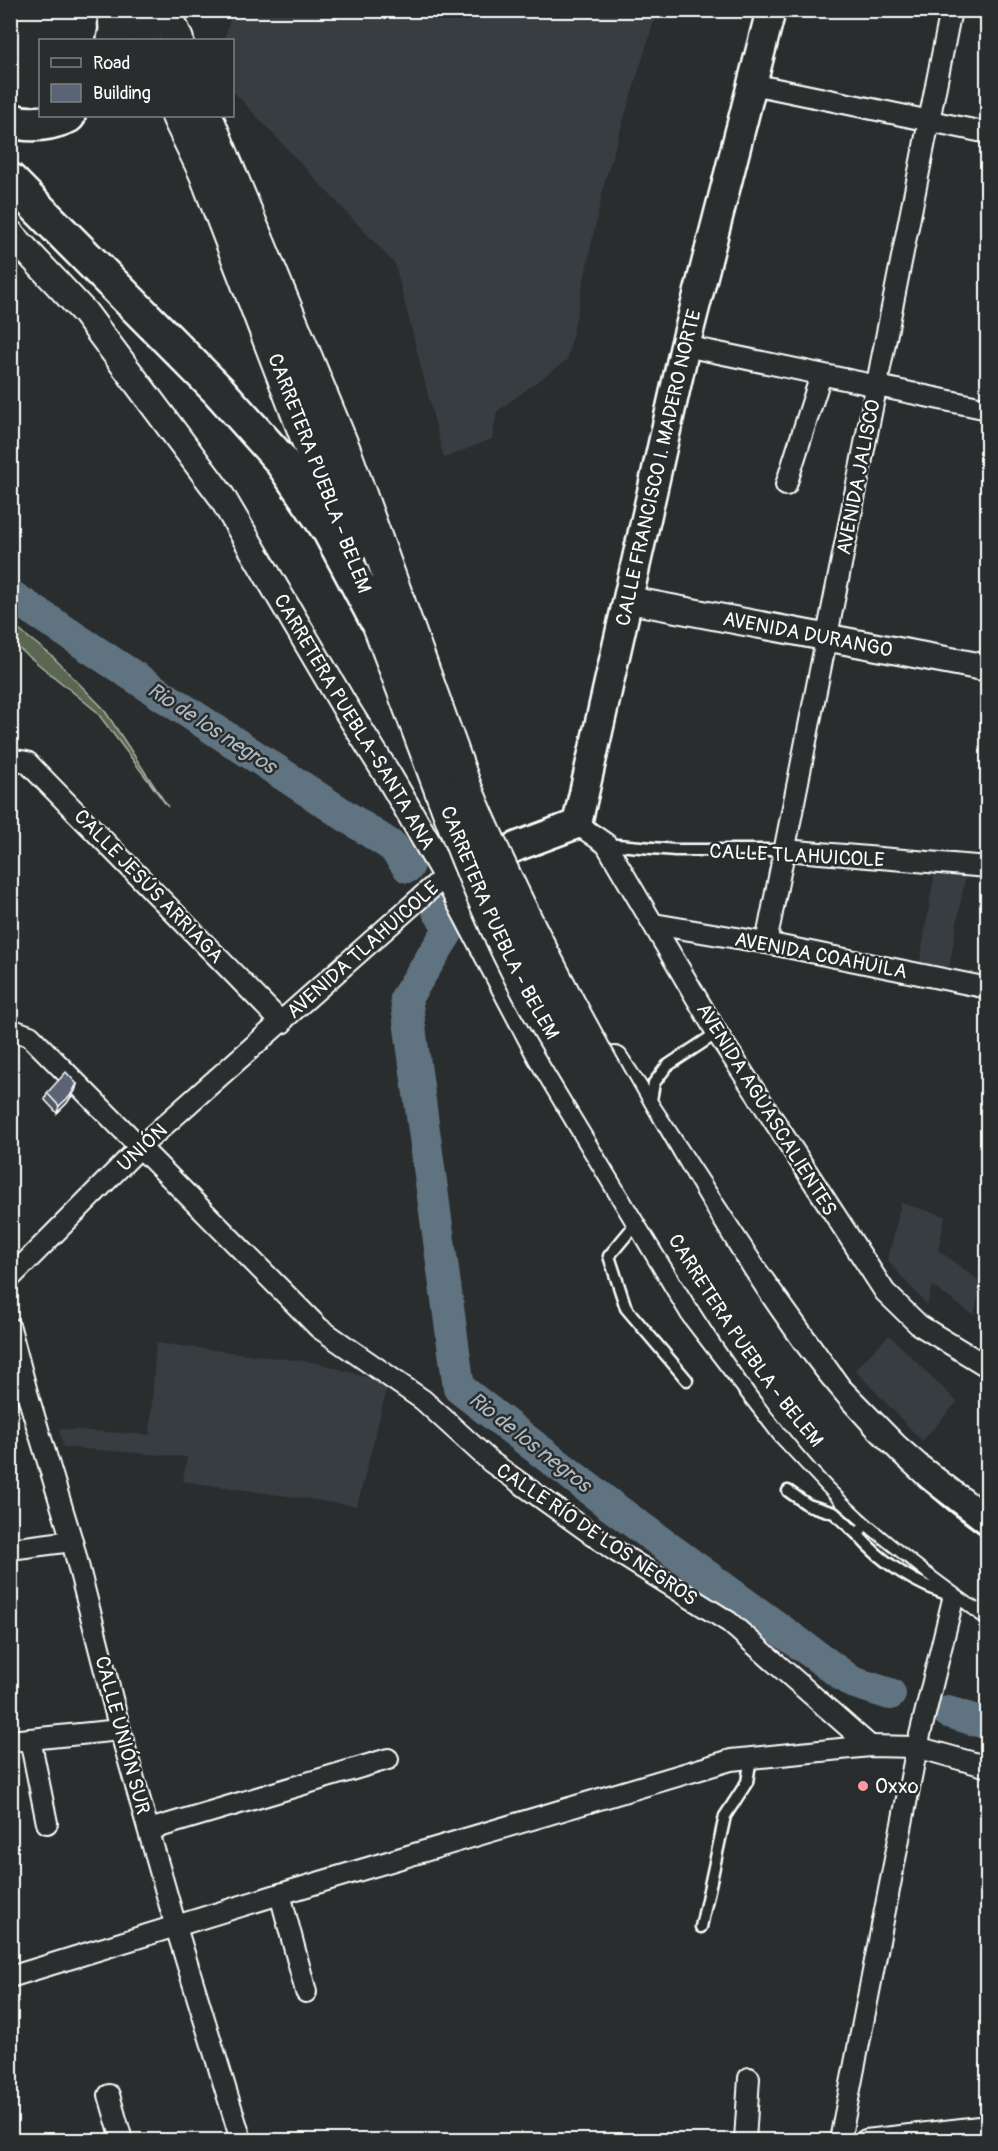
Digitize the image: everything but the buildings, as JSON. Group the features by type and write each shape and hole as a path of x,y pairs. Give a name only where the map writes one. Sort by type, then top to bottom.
{"highway":[{"path":"114,39 115,10"},
{"path":"10,120 22,124 51,123 66,117"},
{"path":"10,180 219,391 279,458 330,532 375,617"}],"main road":[{"path":"129,10 143,39"},
{"name":"CALLE FRANCISCO I. MADERO NORTE","path":"577,824 685,346 771,10"},
{"name":"CARRETERA PUEBLA - BELEM","path":"178,117 205,172 375,617 454,790 497,863 570,1007 630,1115 695,1226 757,1324 810,1396 861,1455 920,1508 987,1560"},
{"name":"CARRETERA PUEBLA - BELEM","path":"206,117 344,450 454,790 465,855 494,922 535,1003 674,1236 771,1384 831,1457 888,1512 946,1559 987,1588"},
{"name":"AVENIDA TLAHUICOLE","path":"447,877 577,824"}],"street":[{"name":"AVENIDA JALISCO","path":"766,943 951,10"},
{"path":"752,84 987,133"},
{"name":"CARRETERA PUEBLA-SANTA ANA","path":"10,233 85,314 220,494 447,877 541,1056 695,1314 785,1431 848,1497 869,1526 954,1592 987,1611"},
{"path":"685,346 987,409"},
{"path":"786,485 821,375"},
{"name":"AVENIDA DURANGO","path":"629,600 987,668"},
{"name":"CALLE JESÚS ARRIAGA","path":"10,759 27,762 282,1023"},
{"name":"AVENIDA AGUASCALIENTES","path":"577,824 606,844 717,1033 885,1293 919,1325 987,1367"},
{"name":"CALLE TLAHUICOLE","path":"784,850 987,867"},
{"name":"AVENIDA TLAHUICOLE","path":"282,1023 436,884 447,877"},
{"name":"AVENIDA COAHUILA","path":"654,924 766,943 987,988"},
{"path":"570,1007 604,1043 754,1272 838,1389 895,1447 987,1521"},
{"name":"UNIÓN","path":"10,1278 141,1146 282,1023"},
{"name":"CALLE RÍO DE LOS NEGROS","path":"10,1029 30,1036 319,1328 423,1400 491,1462 557,1510 614,1550 729,1622 870,1746"},
{"name":"CALLE UNIÓN SUR","path":"10,1328 72,1541 120,1730 176,1927 241,2140"},
{"path":"869,1526 901,1524 915,1515 921,1505 924,1487 919,1468"},
{"path":"10,1549 72,1541"},
{"path":"840,2140 917,1746 954,1592 959,1576 970,1562 987,1552"},
{"path":"46,1823 20,1740 120,1730"},
{"path":"10,1977 731,1760 870,1746 917,1746 987,1767"},
{"path":"149,1830 388,1759"},
{"path":"280,1894 306,1992"},
{"path":"745,2140 749,2078"},
{"path":"109,2095 122,2140"},
{"path":"866,2140 987,2126"}],"lane":[{"name":"CALLE TLAHUICOLE","path":"606,844 675,850 784,850"},
{"path":"649,1113 654,1083 667,1066 717,1033"},
{"path":"639,1220 632,1225 609,1256 626,1308 687,1380"},
{"path":"788,1491 808,1505 869,1526"},
{"path":"701,1927 725,1816 747,1782 751,1758"}],"shaded area":[{"path":"233,11 657,11 605,180 567,360 497,411 492,439 444,458 395,264 234,92 234,39 224,39"},
{"path":"936,864 967,867 949,967 920,962"},
{"path":"901,1203 945,1216 938,1250 982,1283 974,1315 932,1286 927,1305 888,1261"},
{"path":"889,1335 957,1402 922,1441 855,1370"},
{"path":"156,1343 319,1363 388,1384 357,1506 183,1481 187,1457 63,1447 59,1429 150,1435"}],"green space":[{"path":"10,623 52,656 103,708 168,807 96,711 11,642"}],"waterway":[{"name":"Rio de los negros","path":"10,595 393,847 408,867"},
{"name":"Rio de los negros","path":"438,911 450,928 406,998 459,1388 610,1505 852,1682 890,1694"},
{"name":"Rio de los negros","path":"948,1712 988,1724"}],"place":[{"name":"Oxxo","path":"863,1786"}]}
